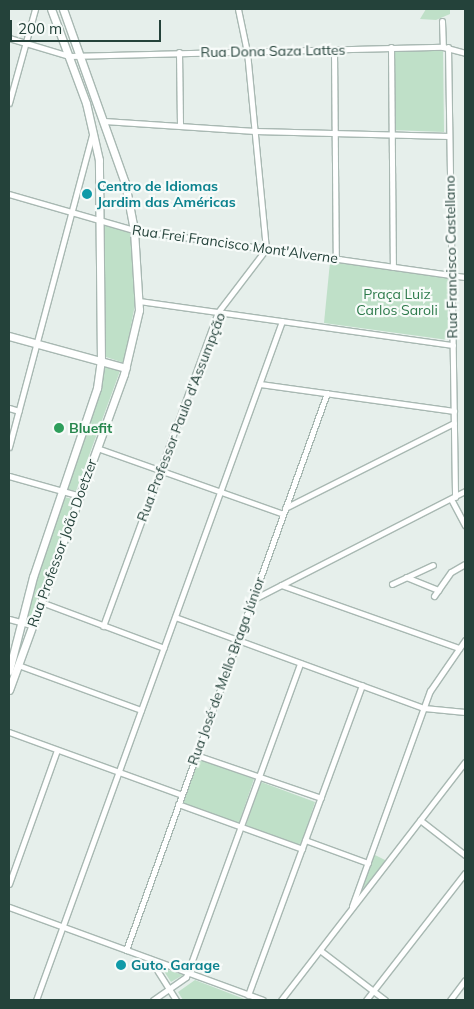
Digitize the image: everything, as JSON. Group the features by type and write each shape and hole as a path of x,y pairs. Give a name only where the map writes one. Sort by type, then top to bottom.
{"main road":[{"name":"Rua Professor João Doetzer","path":"9,671 21,622 97,388 101,361 102,221 99,160 94,130 51,9"},
{"name":"Rua Professor João Doetzer","path":"9,690 126,368 139,301 134,230 125,183 81,55 63,9"},
{"path":"9,336 126,368"}],"street":[{"path":"9,103 35,9"},
{"path":"238,9 247,52 266,249"},
{"name":"Rua Francisco Castellano","path":"442,21 449,136 454,411 453,498 465,525"},
{"path":"9,38 69,56"},
{"name":"Rua Dona Saza Lattes","path":"69,56 445,47 465,53"},
{"path":"391,48 394,267"},
{"path":"334,50 336,259"},
{"path":"179,52 180,124"},
{"path":"104,121 180,124 255,131 449,136"},
{"path":"9,447 94,130"},
{"path":"87,159 99,160"},
{"name":"Rua Frei Francisco Mont'Alverne","path":"9,194 134,230 465,277"},
{"name":"Rua Professor Paulo d'Assumpção","path":"103,626 218,312 266,249"},
{"path":"139,301 453,345"},
{"path":"36,1000 282,321"},
{"path":"260,384 454,411"},
{"name":"Rua José de Mello Braga Júnior","path":"126,950 326,393"},
{"path":"9,408 18,410"},
{"path":"97,448 220,492 284,511 454,424"},
{"path":"9,476 80,496"},
{"path":"252,600 465,491"},
{"path":"434,596 453,570 465,564"},
{"path":"392,584 433,565"},
{"path":"406,578 438,590"},
{"path":"281,585 459,648"},
{"path":"41,602 164,648"},
{"path":"175,617 424,708 465,712"},
{"path":"9,619 32,625"},
{"path":"350,912 424,708 434,685 465,640"},
{"path":"153,1000 183,981 187,973 300,663"},
{"path":"18,665 141,710"},
{"path":"248,995 362,685"},
{"path":"9,732 182,794"},
{"path":"9,884 58,750"},
{"path":"196,755 321,798"},
{"path":"281,1000 321,952 465,762"},
{"path":"178,804 302,849"},
{"path":"420,820 465,855"},
{"path":"305,840 368,863"},
{"path":"366,1000 465,873"},
{"path":"9,907 263,1000"},
{"path":"321,952 384,1000"},
{"path":"150,959 176,1000"},
{"path":"450,1000 465,980"}],"green space":[{"path":"426,9 450,9 450,14 436,20 420,19"},
{"path":"443,50 444,132 392,130 393,51"},
{"path":"104,225 130,231 136,299 124,363 106,357"},
{"name":"Praça Luiz Carlos Saroli","path":"330,262 449,277 448,340 324,323"},
{"path":"105,366 120,371 76,491 67,489"},
{"path":"63,497 74,499 30,621 24,619"},
{"path":"198,759 254,779 239,823 183,804"},
{"path":"261,782 315,802 302,843 296,845 246,825"},
{"path":"373,854 387,861 366,889 362,887"},
{"path":"162,968 183,975 171,982"},
{"path":"195,980 247,1000 183,1000 178,992"}],"place":[{"name":"Centro de Idiomas Jardim das Américas","path":"87,194"},
{"name":"Bluefit","path":"59,428"},
{"name":"Guto. Garage","path":"121,965"}]}
